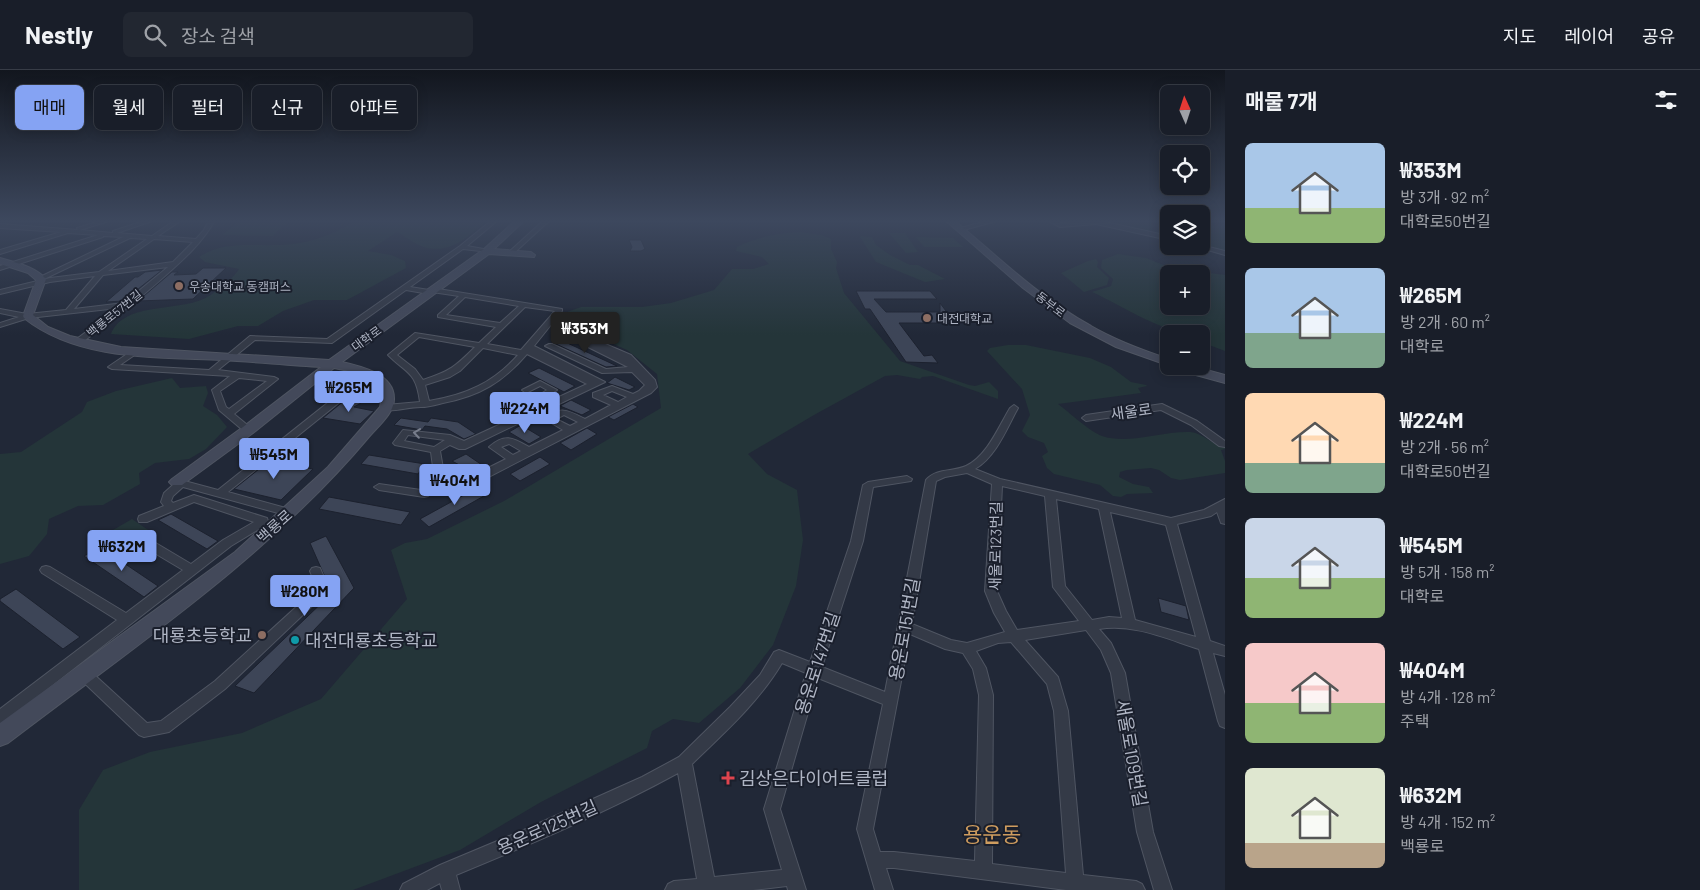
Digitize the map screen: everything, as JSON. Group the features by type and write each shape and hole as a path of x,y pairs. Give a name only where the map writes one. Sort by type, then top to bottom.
{"main road":[{"name":"대학로","path":"179,482 332,364 477,258"},
{"name":"동부로","path":"995,258 1051,305 1075,322 1104,338 1160,360"},
{"path":"4,264 31,271 42,280 33,299 28,316 36,326 78,341 133,352 332,364 363,372 382,385 388,396 386,408"},
{"path":"1210,375 1225,379"},
{"name":"백룡로","path":"0,736 241,556 334,470 386,408"}],"street":[{"path":"4,264 24,258"},
{"path":"42,280 85,258"},
{"path":"68,312 102,272 123,258"},
{"name":"백룡로57번길","path":"78,341 92,334 179,258"},
{"path":"211,372 252,338 329,342 448,258"},
{"path":"0,292 42,280 173,264"},
{"path":"386,408 425,405 477,391 504,374 560,310 406,288"},
{"path":"464,295 440,316 502,326"},
{"path":"422,383 447,374 457,368 483,346 524,304"},
{"path":"0,325 28,316 127,305"},
{"path":"0,311 28,316"},
{"path":"425,405 422,383 409,367 392,355 418,335 483,346 526,350 591,379 594,384 552,405 462,447 450,441 435,450 398,443 406,432 450,438 464,444 552,405"},
{"path":"588,340 628,357 652,382 652,387 648,391 469,484 453,473 460,470 474,479 642,393 649,385 635,369 629,363 583,341 588,340"},
{"path":"549,346 605,371"},
{"path":"133,352 112,367 211,372 274,379 230,413"},
{"path":"591,379 605,371 635,369"},
{"path":"237,375 216,390 222,408 248,430"},
{"path":"220,493 343,394 378,382"},
{"path":"618,405 596,395 612,388 634,397"},
{"path":"540,397 552,405"},
{"name":"새울로","path":"1086,418 1162,407 1181,415 1222,444 1225,444"},
{"name":"용운로151번길","path":"884,890 865,829 905,627 931,480 936,476 967,469 979,463 1014,408"},
{"path":"570,430 549,420 564,412 585,422"},
{"path":"513,459 494,447 510,440 528,451"},
{"path":"379,488 424,494 439,474 435,450"},
{"path":"967,469 997,482 1171,522 1207,513 1222,504 1225,520"},
{"name":"용운로147번길","path":"674,890 707,886 795,883 772,809 814,670 857,541 868,485 907,479"},
{"path":"172,507 166,502 168,495 179,482 289,512"},
{"name":"새울로123번길","path":"997,482 991,591 1000,614 1014,636"},
{"path":"1050,494 1059,587 1086,624"},
{"path":"0,717 227,543 263,521 194,498 143,519 148,522"},
{"path":"1104,507 1129,623"},
{"path":"1171,522 1225,721"},
{"path":"145,542 192,570"},
{"path":"46,570 127,620"},
{"path":"83,673 144,730 164,728 220,685 323,589 316,571"},
{"path":"905,627 950,644 967,648 998,638 1086,624 1129,623 1225,651"},
{"name":"새울로109번길","path":"1086,624 1106,647 1118,673 1145,832 1163,890"},
{"path":"1014,636 1053,681 1061,711 1075,882"},
{"path":"967,648 979,668 986,695 983,871"},
{"name":"용운로125번길","path":"409,890 446,871 647,782 684,762 735,712 765,679 779,656 891,701"},
{"path":"684,762 707,886"},
{"path":"875,860 894,860 1136,890"},
{"path":"446,871 451,890"}],"shaded area":[{"path":"201,258 399,258 405,261 406,268 347,300 314,300 283,311 258,326 238,326 189,339 111,334 117,324 126,317 150,310 190,303 211,295 232,278 239,269 205,262"},
{"path":"763,258 835,258 836,268 844,293 900,361 969,385 975,386 989,382 998,391 998,399 933,376 920,379 897,375 885,376 748,454 767,474 797,490 803,540 796,586 773,645 740,688 699,723 673,719 652,731 647,748 541,802 460,850 353,890 79,890 79,810 103,770 150,752 242,733 321,699 407,599 391,550 405,543 427,539 504,501 661,408 657,374 627,350 600,338 554,328 567,312 581,307 642,307 671,303 714,290 732,269 753,269 769,264"},
{"path":"874,258 897,258 910,265 918,265 945,279 925,282 876,262"},
{"path":"1107,258 1147,258 1164,265 1160,265 1160,315 1210,315 1210,273 1225,275 1225,351 1210,345 1210,325 1160,325 1092,292 1111,286 1113,279 1101,268 1102,260"},
{"path":"1096,259 1098,262 1097,267 1109,278 1107,285 1084,292 1061,273 1088,261"},
{"path":"1026,345 1090,358 1111,367 1131,382 1146,385 1138,388 1141,393 1058,404 1091,430 1102,436 1123,439 1179,432 1199,434 1225,447 1225,449 1221,450 1225,461 1225,473 1180,480 1171,478 1159,470 1151,468 1127,470 1120,472 1119,477 1133,484 1149,487 1153,493 1127,494 1121,497 1113,496 1100,485 1054,474 1047,468 1042,456 1048,452 1044,443 1028,437 1022,431 1030,415 1022,389 987,351 990,348"},
{"path":"172,378 180,388 206,386 208,393 203,406 217,415 227,427 206,449 189,459 155,463 139,473 140,484 103,505 78,506 49,519 47,534 29,556 0,564 0,454 21,452 82,412 87,402 116,391"},
{"path":"132,519 151,532 124,546 108,533"}],"building":[{"path":"203,268 226,268 193,299 138,301 172,272 178,272 174,275 196,274"},
{"path":"162,270 123,301 106,302 135,277 145,272"},
{"path":"856,291 930,291 937,299 874,299 886,312 940,312 940,303 955,323 899,323 924,356 932,355 938,363 906,362 870,309 865,309"},
{"path":"563,341 617,366 606,367 556,344"},
{"path":"539,368 575,386 564,392 528,373"},
{"path":"615,377 635,387 629,390 607,383"},
{"path":"502,394 528,409 516,415 491,400"},
{"path":"345,400 361,403 354,407 374,411 360,424 323,418"},
{"path":"571,400 591,410 582,415 560,406"},
{"path":"633,404 638,407 614,420 608,417"},
{"path":"401,418 428,422 431,418 458,422 476,434 464,439 447,429 425,426 422,430 394,425"},
{"path":"521,425 541,437 529,444 509,432"},
{"path":"587,428 597,434 571,450 560,443"},
{"path":"466,454 485,467 474,473 452,461"},
{"path":"369,455 425,464 418,474 361,464"},
{"path":"540,457 550,464 520,481 510,474"},
{"path":"269,461 313,469 281,500 234,489"},
{"path":"482,485 491,492 429,527 420,519"},
{"path":"329,497 410,512 401,525 319,509"},
{"path":"171,514 218,541 207,549 158,520"},
{"name":"대전대룡초등학교","path":"326,536 354,588 254,693 235,686 332,593 310,543"},
{"path":"100,547 158,586 144,597 84,556"},
{"path":"16,589 80,637 63,649 0,601 0,599"},
{"path":"1158,598 1186,606 1189,620 1161,612"}],"place":[{"name":"우송대학교 동캠퍼스","path":"179,286"},
{"name":"대전대학교","path":"927,318"},
{"name":"대룡초등학교","path":"262,635"},
{"name":"대전대룡초등학교","path":"295,640"},
{"name":"김상은다이어트클럽","path":"728,778"}],"district":[{"name":"용운동","path":"992,833"}]}
